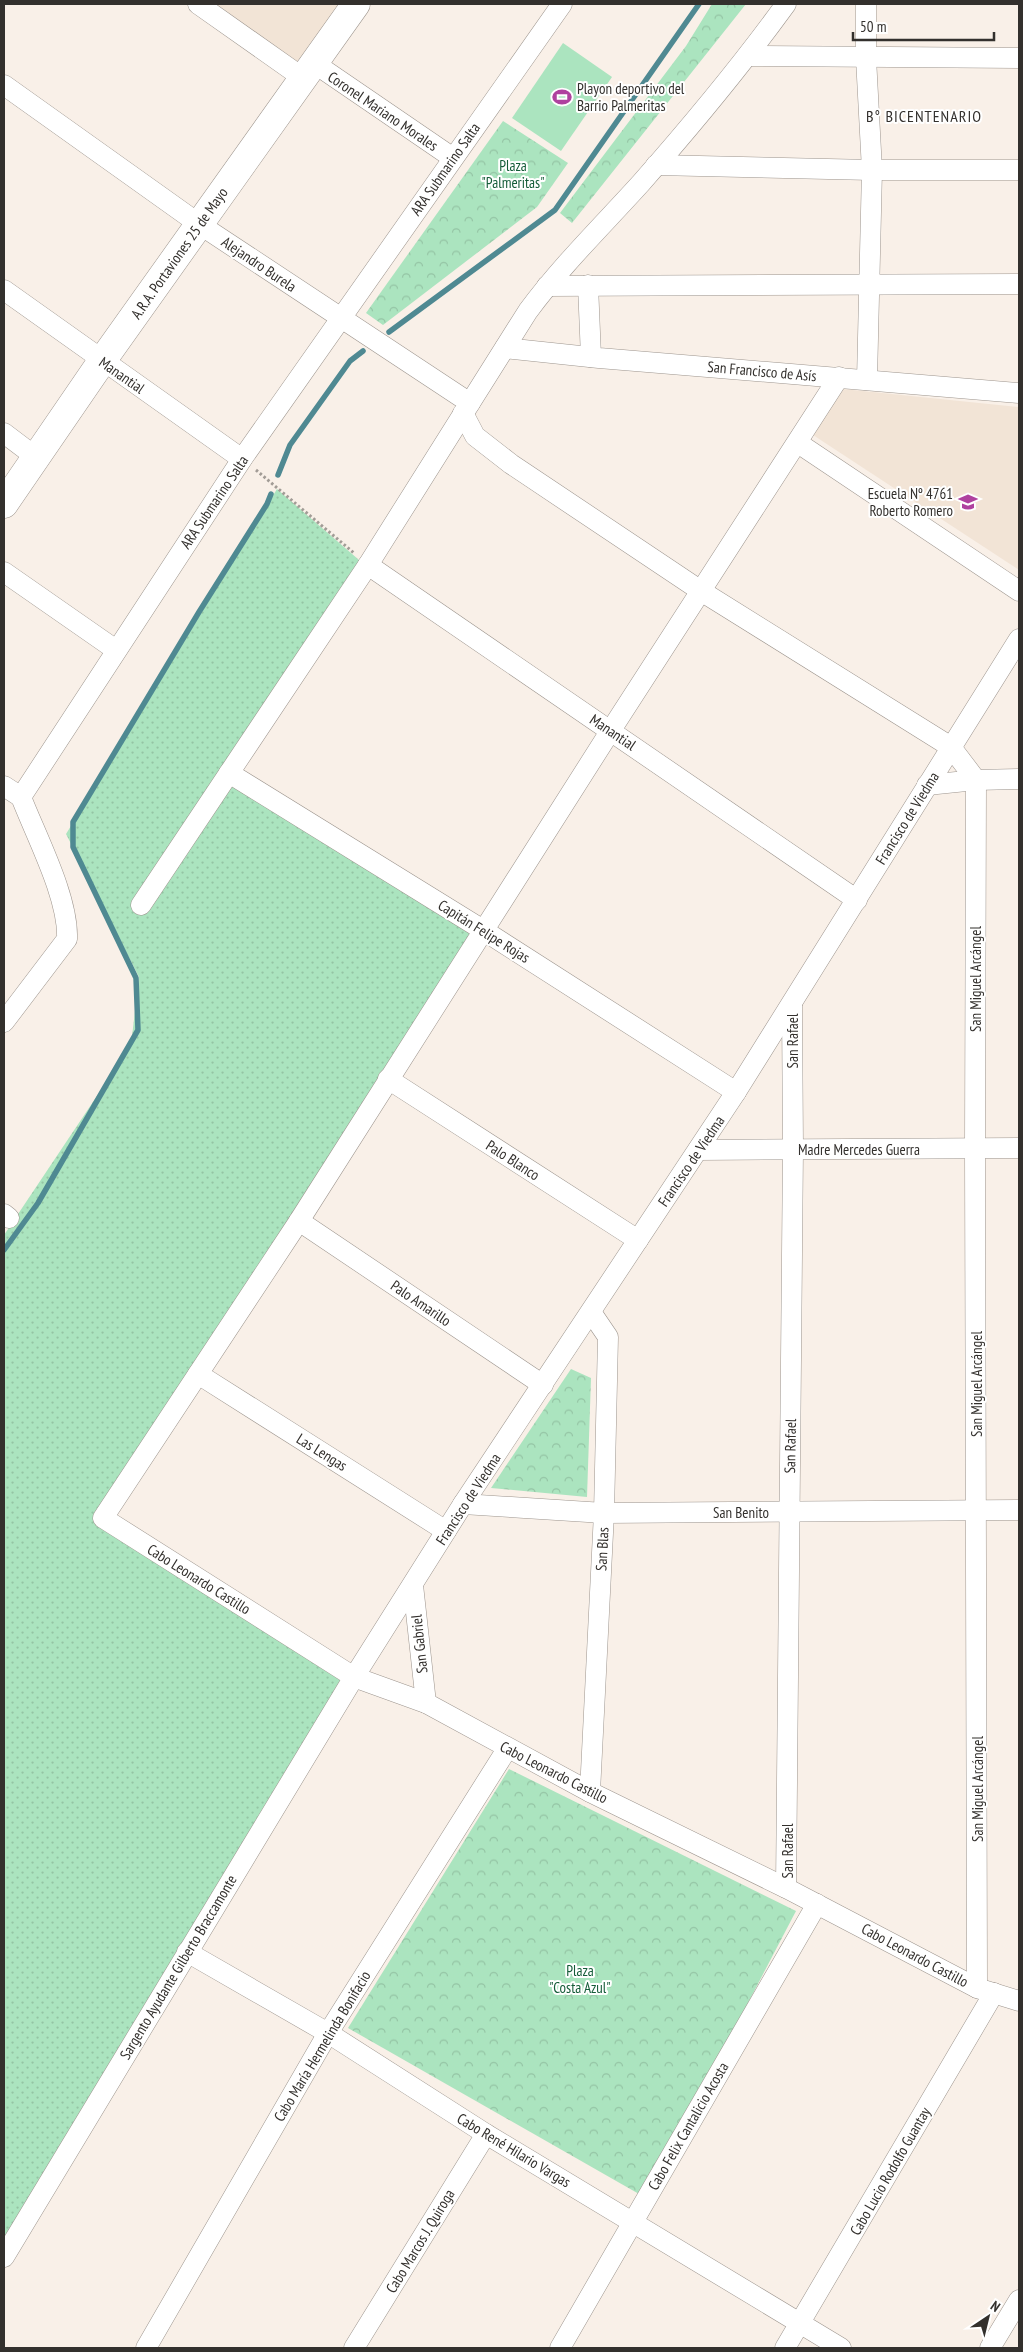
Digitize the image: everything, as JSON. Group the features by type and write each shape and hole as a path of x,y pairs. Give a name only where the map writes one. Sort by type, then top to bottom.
{"street":[{"name":"Coronel Mariano Morales","path":"198,4 453,158"},
{"name":"A.R.A. Portaviones 25 de Mayo","path":"4,504 102,361 356,4"},
{"name":"ARA Submarino Salta","path":"21,797 242,458 562,4"},
{"path":"141,905 368,565 505,348 547,286 656,165 749,56 786,4"},
{"path":"866,4 866,58 872,170 867,380"},
{"path":"749,56 1019,58"},
{"name":"Alejandro Burela","path":"4,85 199,224 340,318 467,408"},
{"path":"656,165 872,170 1019,170"},
{"path":"547,286 1019,284"},
{"path":"588,286 591,357"},
{"name":"Manantial","path":"4,290 242,458"},
{"name":"San Francisco de Asís","path":"505,348 1019,393"},
{"path":"198,1374 299,1221 483,930 839,377"},
{"path":"467,408 475,436 511,464 701,591 951,747 976,780"},
{"path":"4,433 37,458"},
{"path":"798,443 1019,591"},
{"name":"Manantial","path":"368,565 857,900"},
{"path":"4,572 116,650"},
{"name":"Francisco de Viedma","path":"354,1677 463,1504 792,1005 927,784 1019,639"},
{"name":"Capitán Felipe Rojas","path":"229,773 483,930 736,1092"},
{"path":"927,784 1019,779"},
{"name":"San Miguel Arcángel","path":"976,780 974,1148 976,1509 985,1990"},
{"path":"4,786 21,797 62,900 68,925 67,939 6,1014"},
{"name":"San Rafael","path":"786,1888 793,1149 792,1005"},
{"name":"Palo Blanco","path":"388,1079 638,1240"},
{"name":"Madre Mercedes Guerra","path":"698,1150 1019,1148"},
{"name":"Palo Amarillo","path":"299,1221 543,1385"},
{"name":"San Blas","path":"590,1792 604,1513 608,1337 591,1312"},
{"name":"Cabo Leonardo Castillo","path":"198,1374 103,1518 354,1677 426,1703 507,1749 590,1792 786,1888 985,1990 1019,2002"},
{"name":"Las Lengas","path":"198,1374 446,1531"},
{"name":"San Benito","path":"463,1504 604,1513 1019,1510"},
{"name":"San Gabriel","path":"413,1585 426,1703"},
{"name":"Sargento Ayudante Gilberto Braccamonte","path":"4,2257 354,1677"},
{"name":"Cabo María Hermelinda Bonifacio","path":"146,2348 328,2033 507,1749"},
{"name":"Cabo Felix Cantalicio Acosta","path":"560,2348 817,1904"},
{"name":"Cabo René Hilario Vargas","path":"187,1952 328,2033 486,2134 841,2348"},
{"name":"Cabo Lucio Rodolfo Guantay","path":"786,2348 985,1990"},
{"name":"Cabo Marcos J. Quiroga","path":"354,2348 486,2134"},
{"path":"990,2348 1019,2300"}],"path":[{"path":"242,458 368,565"}],"shaded area":[{"path":"204,4 353,4 302,76"},
{"name":"Escuela Nº 4761 Roberto Romero","path":"843,389 1019,407 1019,570 813,435"}],"green space":[{"path":"712,4 746,4 572,223 560,213 686,46"},
{"name":"Playon deportivo del Barrio Palmeritas","path":"563,43 612,77 561,151 512,118"},
{"name":"Plaza \"Palmeritas\"","path":"503,121 568,163 537,207 383,325 366,313"},
{"path":"277,489 366,566 228,773 476,932 100,1518 352,1678 4,2249 4,1235 131,1045 139,977 66,834"},
{"path":"571,1369 591,1378 587,1497 491,1488"},
{"name":"Plaza \"Costa Azul\"","path":"509,1769 796,1911 646,2198 348,2028"}],"waterway":[{"path":"389,332 555,210 699,4"},
{"path":"278,475 290,445 350,361 363,351"},
{"path":"4,1250 38,1203 138,1030 136,978 73,847 73,822 199,612 267,504 271,494"}],"place":[{"name":"Playon deportivo del Barrio Palmeritas","path":"562,97"},
{"name":"Escuela Nº 4761 Roberto Romero","path":"968,502"}],"district":[{"name":"B° BICENTENARIO","path":"924,116"}]}
